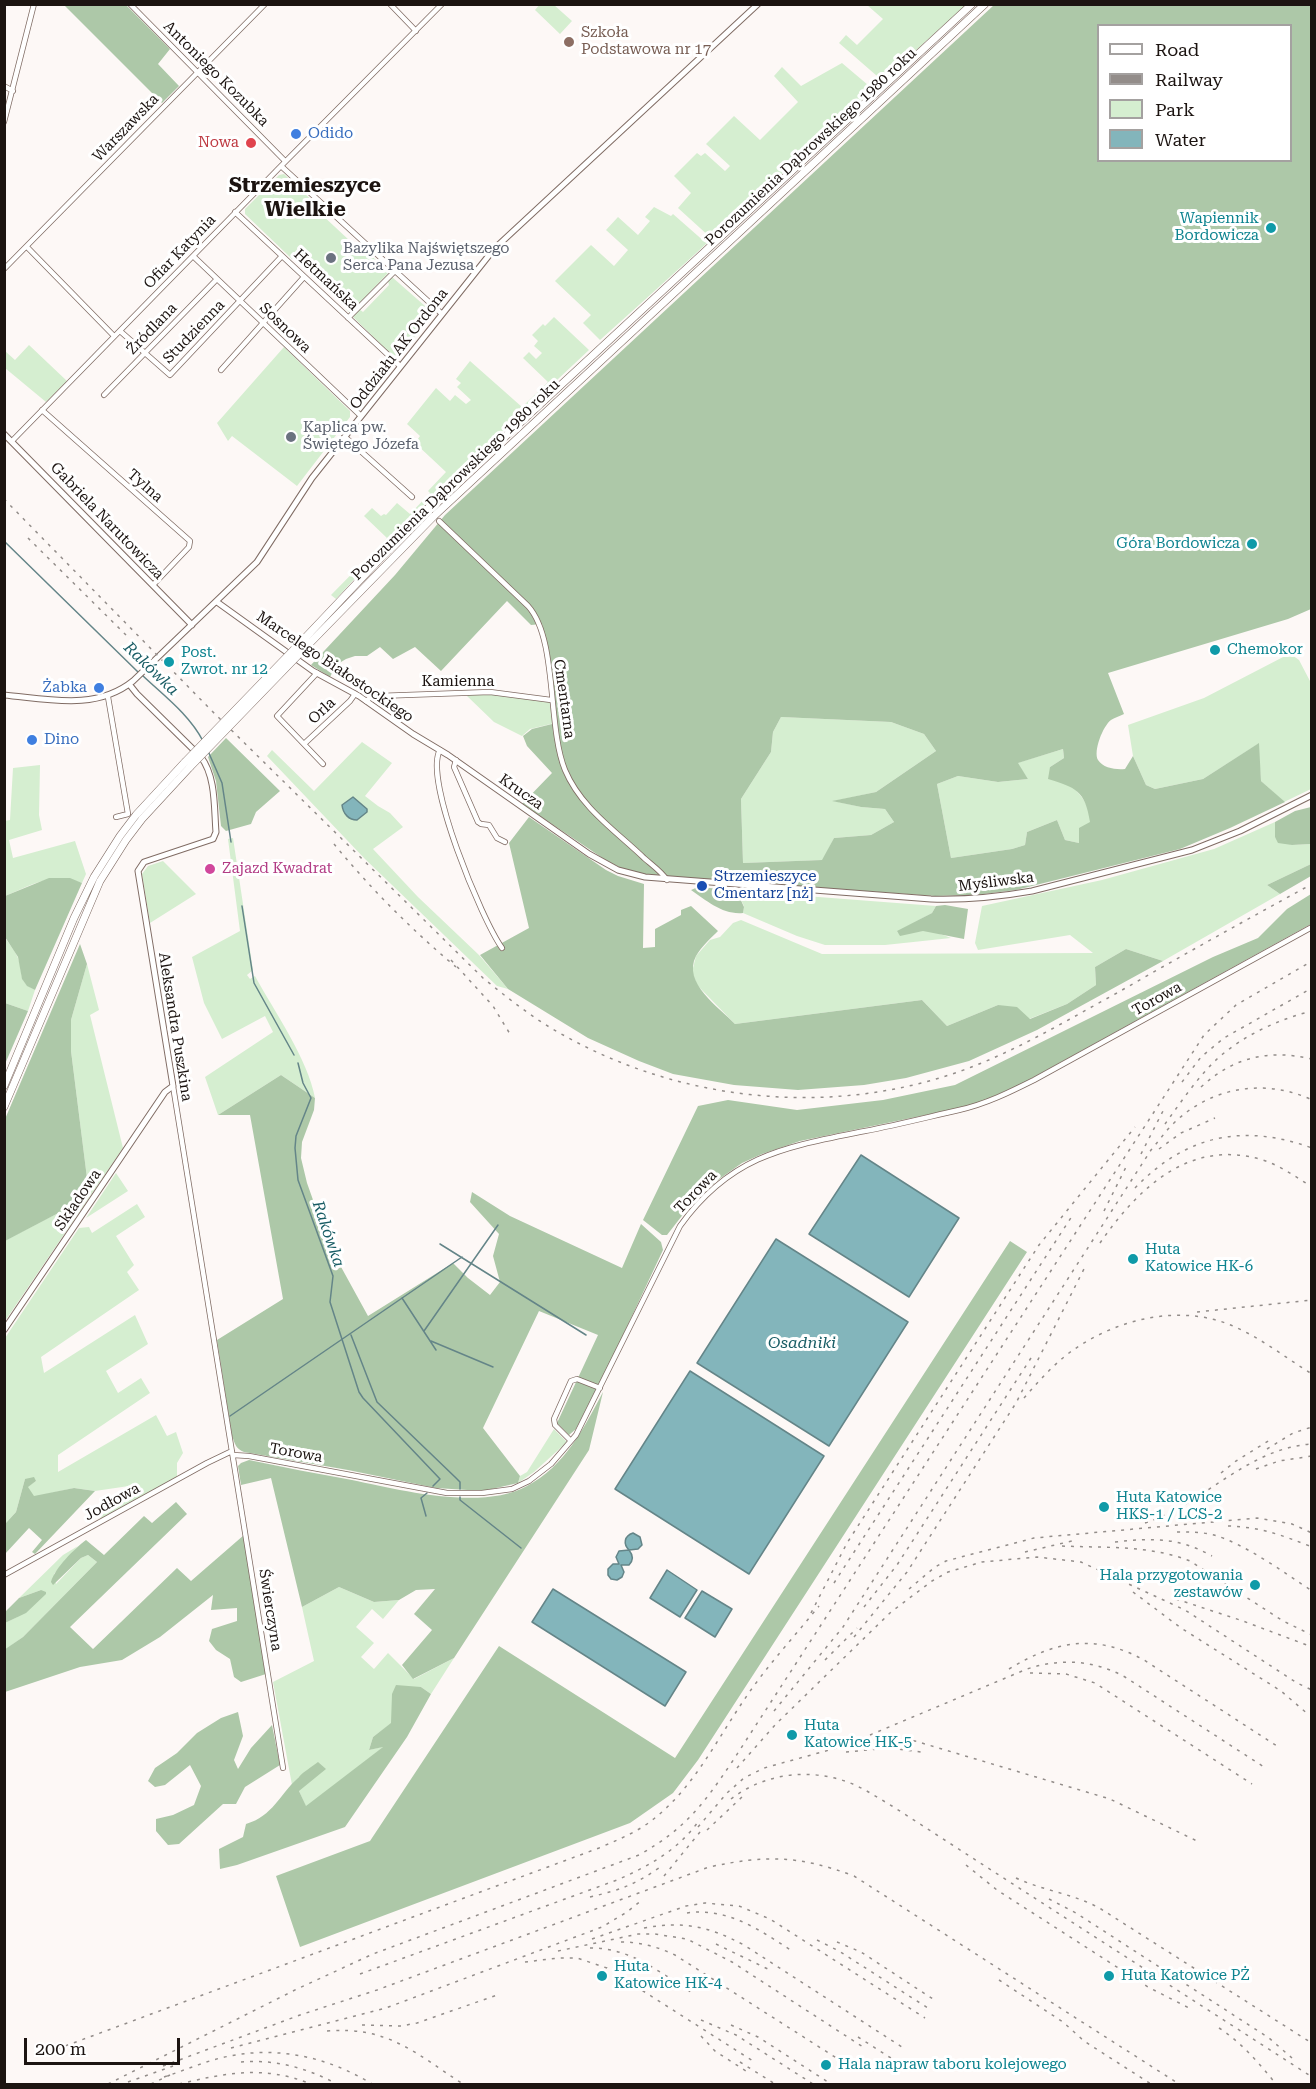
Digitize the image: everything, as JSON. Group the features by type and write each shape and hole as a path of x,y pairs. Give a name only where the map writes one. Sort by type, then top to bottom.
{"main road":[{"name":"Porozumienia Dąbrowskiego 1980 roku","path":"4,1086 74,918 94,878 136,815 306,641 427,509 972,4"},
{"name":"Porozumienia Dąbrowskiego 1980 roku","path":"306,641 442,508 985,4"},
{"name":"Porozumienia Dąbrowskiego 1980 roku","path":"4,1107 100,881 126,840 187,765"}],"street":[{"path":"4,122 34,4"},
{"name":"Antoniego Kozubka","path":"130,4 285,161"},
{"name":"Warszawska","path":"4,269 266,4"},
{"path":"390,4 416,31"},
{"name":"Ofiar Katynia","path":"12,441 442,4"},
{"name":"Oddziału AK Ordona","path":"108,697 144,671 260,558 306,485 478,267 508,235 758,4"},
{"path":"4,86 13,90"},
{"path":"281,166 442,314"},
{"name":"Hetmańska","path":"235,212 400,366"},
{"path":"27,247 114,336"},
{"name":"Sosnowa","path":"193,256 361,416"},
{"name":"Studzienna","path":"120,331 166,373 171,374 282,256"},
{"path":"348,318 394,271"},
{"path":"221,370 304,277"},
{"name":"Źródlana","path":"104,395 217,279"},
{"name":"Tylna","path":"42,410 190,541 189,547 153,585"},
{"name":"Gabriela Narutowicza","path":"4,434 192,625"},
{"path":"345,436 412,497"},
{"name":"Cmentarna","path":"439,521 528,606 538,619 544,643 562,760 575,789 597,816 668,880"},
{"name":"Marcelego Białostockiego","path":"217,602 317,673 355,694 456,760"},
{"path":"317,673 277,716 323,764"},
{"name":"Aleksandra Puszkina","path":"129,684 202,759 210,775 216,832 213,839 144,862 138,871 232,1453"},
{"name":"Kamienna","path":"366,701 378,696 467,692 490,692 551,700"},
{"name":"Orla","path":"304,744 355,694"},
{"path":"4,695 77,701 108,697 128,814 116,817"},
{"path":"440,750 439,779 444,809 478,901 502,948"},
{"path":"456,760 454,767 477,822 491,826 497,838 505,842"},
{"name":"Krucza","path":"456,760 606,864 632,874 668,880"},
{"name":"Myśliwska","path":"668,880 931,899 977,899 1032,891 1192,850 1239,831 1311,795"},
{"name":"Torowa","path":"232,1453 447,1493 482,1493 512,1489 529,1481 551,1464 571,1441 600,1388 680,1226 702,1198 733,1172 753,1160 792,1146 979,1106 996,1099 1044,1075 1311,927"},
{"name":"Składowa","path":"4,1330 165,1092 173,1086"},
{"path":"571,1441 555,1425 554,1419 571,1381 577,1379 600,1388"},
{"name":"Jodłowa","path":"4,1575 207,1463 232,1453"},
{"name":"Świerczyna","path":"232,1453 283,1768"}],"green space":[{"path":"540,4 554,5 572,21 560,34 535,10"},
{"path":"64,5 126,5 170,49 158,64 179,86 162,103"},
{"path":"867,5 966,5 692,257 600,340 583,323 591,315 555,281 591,245 614,266 628,250 606,230 618,217 638,235 650,221 645,217 654,207 671,216 673,214 706,243 711,238 678,208 691,193 674,176 697,153 701,156 705,153 725,171 730,166 706,144 734,116 760,140 798,102 774,76 782,67 801,86 842,63 868,85 877,76 839,43 846,35 857,45 883,19"},
{"path":"994,5 1311,5 1311,609 1288,619 1108,673 1124,714 1108,723 1097,751 1100,763 1114,769 1125,769 1133,756 1146,785 1155,789 1203,779 1259,743 1261,781 1285,802 1180,849 1016,890 976,895 935,896 656,876 625,870 607,861 522,804 552,773 527,746 523,736 532,729 556,723 542,624 531,625 507,601 441,671 415,647 393,659 380,647 367,656 346,659 336,665 330,677 311,665 395,575 445,515","holes":["781,717 891,722 924,734 936,751 876,792 832,801 885,809 894,822 871,835 834,838 822,860 743,863 741,799 771,752 773,732","1063,749 1064,758 1050,767 1048,779 1072,788 1078,792 1085,803 1090,822 1079,828 1079,843 1065,840 1057,820 1027,832 1025,845 951,858 937,784 958,776 998,782 1028,779 1018,763"]},
{"path":"284,174 320,208 320,213 364,254 367,252 389,272 350,313 346,305 297,259 292,259 245,214 245,209 279,175"},
{"path":"392,277 433,313 397,360 353,317 359,309 363,312 389,285 388,281"},
{"path":"554,317 589,350 415,513 336,599 331,595 387,538 364,516 372,508 381,516 386,515 397,503 410,514 446,472 415,443 420,436 407,424 436,388 450,401 455,395 466,404 471,400 457,387 461,383 456,379 470,361 522,407 548,382 523,358 529,352 536,359 542,353 534,346 538,341 532,335"},
{"path":"29,345 67,381 46,402 5,368 5,351 15,360"},
{"path":"284,347 350,411 350,417 297,486 232,436 228,441 217,423"},
{"path":"1287,655 1292,655 1299,660 1311,683 1311,789 1284,802 1261,781 1258,744 1203,779 1155,789 1146,785 1133,756 1128,725 1204,698"},
{"path":"490,693 550,701 555,723 530,729 522,736 494,722 467,696 468,694"},
{"path":"781,717 891,722 924,734 936,751 876,792 834,801 885,809 894,822 871,835 834,838 823,860 743,863 741,799 771,752 773,732"},
{"path":"226,738 280,791 256,812 251,824 226,831 221,826 216,781 208,757"},
{"path":"362,742 392,763 365,796 390,813 403,827 373,849 418,897 479,955 508,989 497,986 365,859 267,756 272,750 314,791"},
{"path":"1063,749 1064,758 1050,767 1077,791 1087,806 1090,822 1079,843 1065,840 1057,820 1027,832 1025,845 951,858 937,784 958,776 998,782 1028,779 1017,763"},
{"path":"40,765 39,815 42,830 9,840 13,858 75,841 86,874 82,883 61,878 52,879 5,896 4,821 10,820 13,768"},
{"path":"1311,807 1311,844 1278,843 1275,837 1275,822 1295,811"},
{"path":"529,817 606,870 644,884 643,948 655,947 655,929 681,915 681,910 691,906 718,931 696,956 693,966 694,976 704,994 735,1024 922,1000 947,1026 998,1005 1017,1007 1030,1019 1067,1004 1096,985 1095,967 1126,949 1163,961 1037,1030 969,1061 906,1078 864,1085 798,1090 734,1085 673,1074 588,1038 508,989 480,955 529,928 509,843"},
{"path":"1275,822 1275,837 1292,845 1311,844 1311,864 1267,885 1280,894 1163,961 1126,949 1095,967 1096,985 1067,1004 1029,1019 998,1005 947,1026 922,1000 735,1024 697,985 692,972 696,956 710,940 720,937 733,923 741,920 822,954 1093,953 1070,935 978,950 975,943 982,906 1102,880 1214,849"},
{"path":"233,838 253,970 247,975 250,979 255,976 290,1036 305,1067 315,1098 281,1075 218,1115 205,1077 273,1032 265,1016 222,1039 204,1003 192,957 240,931 228,839"},
{"path":"163,861 196,894 150,923 142,874 148,866"},
{"path":"1311,864 1311,876 1280,894 1267,885"},
{"path":"49,878 70,878 82,883 35,990 27,986 22,979 18,957 5,937 5,896"},
{"path":"698,887 721,889 738,894 744,907 743,913 729,912 715,906 691,890"},
{"path":"753,892 936,906 932,913 897,932 929,931 951,938 885,945 825,945 743,913 744,906 738,894"},
{"path":"1311,894 1311,924 1023,1083 974,1105 800,1141 762,1154 742,1163 715,1182 688,1208 667,1235 662,1235 643,1220 698,1106 728,1100 797,1110 883,1100 955,1085 1213,957 1258,938 1287,909"},
{"path":"945,905 968,909 964,939 923,931 900,936 897,931 932,913 936,906"},
{"path":"4,937 18,958 23,980 35,990 28,1011 5,1003"},
{"path":"80,944 87,964 71,1020 71,1051 88,1186 87,1198 5,1241 5,1119"},
{"path":"87,964 99,1010 90,1015 123,1148 5,1321 4,1241 87,1198 88,1186 71,1051 71,1020"},
{"path":"4,1003 28,1011 5,1064"},
{"path":"281,1075 315,1098 314,1110 302,1142 301,1158 307,1183 329,1245 368,1316 453,1263 490,1295 500,1282 493,1256 499,1234 470,1202 472,1192 510,1216 622,1268 641,1224 661,1242 663,1250 601,1382 576,1429 569,1435 557,1423 598,1335 539,1311 483,1428 520,1476 518,1483 483,1491 436,1488 244,1452 236,1446 232,1436 217,1340 283,1299 250,1115 218,1115"},
{"path":"116,1173 128,1191 86,1218"},
{"path":"137,1204 145,1217 116,1236 134,1265 127,1272 139,1290 41,1357 44,1373 135,1315 148,1344 106,1371 118,1393 141,1378 150,1393 58,1455 58,1472 156,1415 167,1436 176,1432 183,1453 177,1463 177,1478 102,1519 100,1517 129,1486 95,1491 74,1488 33,1497 27,1487 36,1481 25,1479 16,1512 5,1524 5,1338 79,1228 89,1227 92,1233"},
{"path":"1010,1241 1027,1252 698,1760 673,1793 630,1823 300,1947 276,1876 370,1841 499,1646 675,1758"},
{"path":"603,1392 589,1450 454,1658 413,1679 402,1665 432,1630 414,1614 435,1589 416,1590 399,1600 374,1602 339,1587 302,1607 271,1478 241,1485 238,1466 249,1460 417,1493 465,1498 509,1493 540,1478 563,1457 581,1432"},
{"path":"554,1429 567,1442 534,1472 518,1483 520,1476 527,1472"},
{"path":"34,1477 36,1481 28,1487 34,1496 74,1488 95,1491 35,1554 32,1552 42,1540 29,1528 5,1554 5,1524 16,1512 25,1479"},
{"path":"176,1502 187,1514 70,1627 93,1649 177,1568 191,1581 244,1535 266,1674 241,1682 234,1677 230,1659 216,1650 209,1641 212,1629 237,1621 237,1608 211,1610 213,1595 160,1637 122,1660 80,1667 5,1692 4,1650 23,1637 97,1562 88,1555 81,1558 53,1585 51,1582 56,1571 66,1559 86,1540 104,1555 144,1516 152,1523"},
{"path":"78,1546 54,1574 56,1584 81,1558 88,1555 97,1562 23,1637 5,1650 5,1623 17,1617 41,1590 19,1598 63,1555"},
{"path":"339,1587 374,1602 399,1600 383,1619 372,1609 356,1627 374,1643 361,1657 374,1669 388,1653 414,1679 454,1658 431,1694 421,1687 392,1694 392,1723 373,1737 369,1750 385,1746 306,1807 299,1791 299,1777 292,1785 273,1682 314,1661 302,1607"},
{"path":"41,1590 46,1594 26,1613 5,1623 5,1612 19,1598"},
{"path":"396,1685 421,1687 431,1694 407,1737 345,1827 220,1869 219,1849 243,1837 246,1824 263,1816 292,1784 318,1762 326,1769 299,1791 306,1806 383,1747 369,1750 373,1737 391,1723 392,1694"},
{"path":"238,1712 243,1736 234,1760 238,1769 251,1748 272,1725 280,1765 245,1787 236,1804 223,1804 179,1844 168,1845 156,1831 156,1819 173,1815 194,1805 201,1786 190,1765 165,1785 155,1787 148,1781 155,1768 177,1753 197,1733 221,1718"}],"water":[{"path":"353,797 367,809 367,812 357,820 347,816 342,805"},
{"path":"861,1155 959,1218 909,1297 809,1234"},
{"name":"Osadniki","path":"776,1239 908,1322 829,1446 697,1363"},
{"path":"690,1371 824,1456 749,1574 615,1489"},
{"path":"633,1533 640,1537 642,1545 638,1549 629,1550 625,1540"},
{"path":"629,1550 632,1559 629,1565 621,1565 624,1572 622,1577 617,1580 611,1579 608,1569 613,1564 619,1564 616,1557 619,1551"},
{"path":"667,1570 697,1590 680,1617 650,1598"},
{"path":"553,1589 686,1672 665,1706 532,1622"},
{"path":"702,1591 732,1609 715,1637 685,1618"}],"waterway":[{"name":"Rakówka","path":"4,541 138,672"},
{"name":"Rakówka","path":"142,675 191,722 203,741"},
{"name":"Rakówka","path":"208,751 222,783 231,842"},
{"name":"Rakówka","path":"242,906 254,983 294,1055"},
{"name":"Rakówka","path":"298,1063 303,1083 311,1098 296,1136 298,1180 333,1276 330,1302 359,1392 440,1479 433,1486"},
{"path":"424,1331 498,1225"},
{"path":"440,1244 586,1335"},
{"path":"230,1416 462,1257"},
{"path":"402,1298 436,1350"},
{"name":"Rakówka","path":"351,1335 377,1402 460,1482 460,1489"},
{"path":"431,1341 493,1367"},
{"name":"Rakówka","path":"426,1516 421,1498 427,1493"},
{"name":"Rakówka","path":"460,1497 460,1500 521,1548"}],"railway":[{"path":"4,499 212,711 483,978 554,1030 609,1058 656,1075 704,1087 753,1095 802,1098 852,1095 901,1088 949,1075 1034,1038 1312,884"},
{"path":"28,538 126,635"},
{"path":"334,844 392,908 456,967"},
{"path":"451,960 493,1006 510,1034"},
{"path":"108,2084 297,1989 373,1954 639,1855 669,1836 692,1815 732,1762 1204,1035 1236,1005 1312,961"},
{"path":"1182,1082 1201,1057 1224,1038 1312,988"},
{"path":"1165,1124 1189,1090 1227,1051 1262,1029 1312,1011"},
{"path":"1201,1087 1226,1069 1252,1058 1281,1055 1312,1059"},
{"path":"774,1711 843,1627 1151,1150 1166,1131 1186,1112 1202,1102 1238,1090 1275,1089 1312,1100"},
{"path":"1141,1154 1163,1111"},
{"path":"1159,1149 1181,1133 1215,1118"},
{"path":"811,1613 847,1543 1039,1245 1135,1127"},
{"path":"1135,1188 1154,1170 1174,1156 1195,1145 1217,1139 1262,1136 1287,1140 1312,1148"},
{"path":"1100,1243 1115,1222 1149,1186 1169,1172 1190,1162 1212,1156 1237,1155 1263,1160 1312,1187"},
{"path":"1104,1211 1127,1165"},
{"path":"834,1583 1074,1213"},
{"path":"854,1637 907,1572 1016,1403 1085,1267"},
{"path":"1197,1312 1312,1300"},
{"path":"1024,1398 1057,1363 1087,1341 1127,1323 1170,1315 1213,1319 1233,1326 1263,1342 1312,1374"},
{"path":"864,1607 897,1565 1031,1358"},
{"path":"1267,1449 1293,1433 1312,1427"},
{"path":"1221,1473 1273,1438"},
{"path":"1145,1523 1187,1503 1267,1455 1312,1444"},
{"path":"1256,1469 1279,1461 1312,1456"},
{"path":"909,1589 935,1567 946,1561 1034,1538 1257,1518 1292,1524 1312,1533"},
{"path":"1228,1526 1271,1532 1312,1547"},
{"path":"1177,1532 1205,1533 1226,1539 1265,1560 1312,1591"},
{"path":"1115,1542 1165,1540 1188,1545 1212,1556"},
{"path":"1025,1552 1072,1541"},
{"path":"1062,1546 1143,1550 1190,1561 1283,1621 1312,1635"},
{"path":"737,1768 776,1724 891,1612 932,1581 948,1572 982,1562 1037,1557 1081,1562 1185,1610 1297,1683 1312,1690"},
{"path":"1133,1592 1181,1628 1281,1691 1309,1715"},
{"path":"1176,1599 1312,1647"},
{"path":"57,2049 599,1848 639,1829 660,1813 688,1784 753,1688 819,1606"},
{"path":"825,1660 857,1628"},
{"path":"1009,1669 1026,1659 1059,1647 1075,1644 1109,1646 1144,1660 1277,1746"},
{"path":"870,1735 1027,1669 1065,1662 1089,1664 1125,1677 1264,1767"},
{"path":"1030,1673 1066,1674 1095,1683 1252,1784"},
{"path":"698,1827 727,1793 744,1778 764,1768 862,1741 889,1738 915,1741 1110,1799 1197,1841"},
{"path":"846,1752 889,1748 921,1752"},
{"path":"731,1799 759,1783 791,1775 823,1776 855,1785 892,1806 1312,2077"},
{"path":"707,1830 742,1797"},
{"path":"360,1974 629,1875 673,1848 700,1819"},
{"path":"664,1876 700,1832"},
{"path":"163,2066 300,2015 377,1990 709,1867 748,1860 782,1859 816,1864 854,1876 1179,2084"},
{"path":"966,1865 997,1890 1148,1987 1189,2008"},
{"path":"590,1897 626,1886 659,1868"},
{"path":"1016,1878 1101,1909 1310,2042"},
{"path":"1049,1899 1076,1913 1269,2038 1292,2058"},
{"path":"231,2048 386,2008 602,1927 642,1900"},
{"path":"592,1939 686,1906 705,1903 739,1906 770,1919 925,2018"},
{"path":"687,1913 716,1913 729,1917 768,1935 792,1951"},
{"path":"644,1928 684,1925 719,1933 744,1945 902,2047"},
{"path":"558,1951 638,1934 687,1939 732,1962 863,2047"},
{"path":"817,1940 839,1951 931,2010"},
{"path":"621,1942 649,1946 675,1955 849,2066"},
{"path":"837,1942 861,1952 936,2001"},
{"path":"716,1944 772,1971"},
{"path":"590,1948 605,1949 632,1957 658,1970 694,1994"},
{"path":"525,1962 577,1958 607,1968 753,2061"},
{"path":"999,1980 1063,2022 1084,2041 1151,2084"},
{"path":"362,2025 401,2026 417,2023 500,1994"},
{"path":"701,2020 736,2035 813,2084"},
{"path":"731,2025 758,2037 831,2084"},
{"path":"1219,2028 1243,2047 1276,2084"},
{"path":"327,2031 348,2031 384,2037 415,2052 463,2084"},
{"path":"701,2036 715,2051 746,2071"},
{"path":"858,2037 894,2060"},
{"path":"164,2077 221,2058 267,2052 322,2061 372,2084"},
{"path":"241,2062 278,2063 314,2073 337,2084"},
{"path":"740,2062 775,2084"},
{"path":"128,2082 173,2066"},
{"path":"179,2084 245,2073 277,2074 311,2084"},
{"path":"151,2084 170,2075"}],"place":[{"name":"Szkoła Podstawowa nr 17","path":"569,42"},
{"name":"Odido","path":"296,134"},
{"name":"Nowa","path":"251,143"},
{"name":"Wapiennik Bordowicza","path":"1271,228"},
{"name":"Bazylika Najświętszego Serca Pana Jezusa","path":"331,258"},
{"name":"Kaplica pw. Świętego Józefa","path":"291,437"},
{"name":"Góra Bordowicza","path":"1252,544"},
{"name":"Chemokor","path":"1215,650"},
{"name":"Post. Zwrot. nr 12","path":"169,662"},
{"name":"Żabka","path":"99,688"},
{"name":"Dino","path":"32,740"},
{"name":"Zajazd Kwadrat","path":"210,869"},
{"name":"Strzemieszyce Cmentarz [nż]","path":"702,886"},
{"name":"Huta Katowice HK-6","path":"1133,1259"},
{"name":"Huta Katowice HKS-1 / LCS-2","path":"1104,1507"},
{"name":"Hala przygotowania zestawów","path":"1255,1585"},
{"name":"Huta Katowice HK-5","path":"792,1735"},
{"name":"Huta Katowice HK-4","path":"602,1976"},
{"name":"Huta Katowice PŻ","path":"1109,1976"},
{"name":"Hala napraw taboru kolejowego","path":"826,2065"}],"district":[{"name":"Strzemieszyce Wielkie","path":"305,198"}]}
